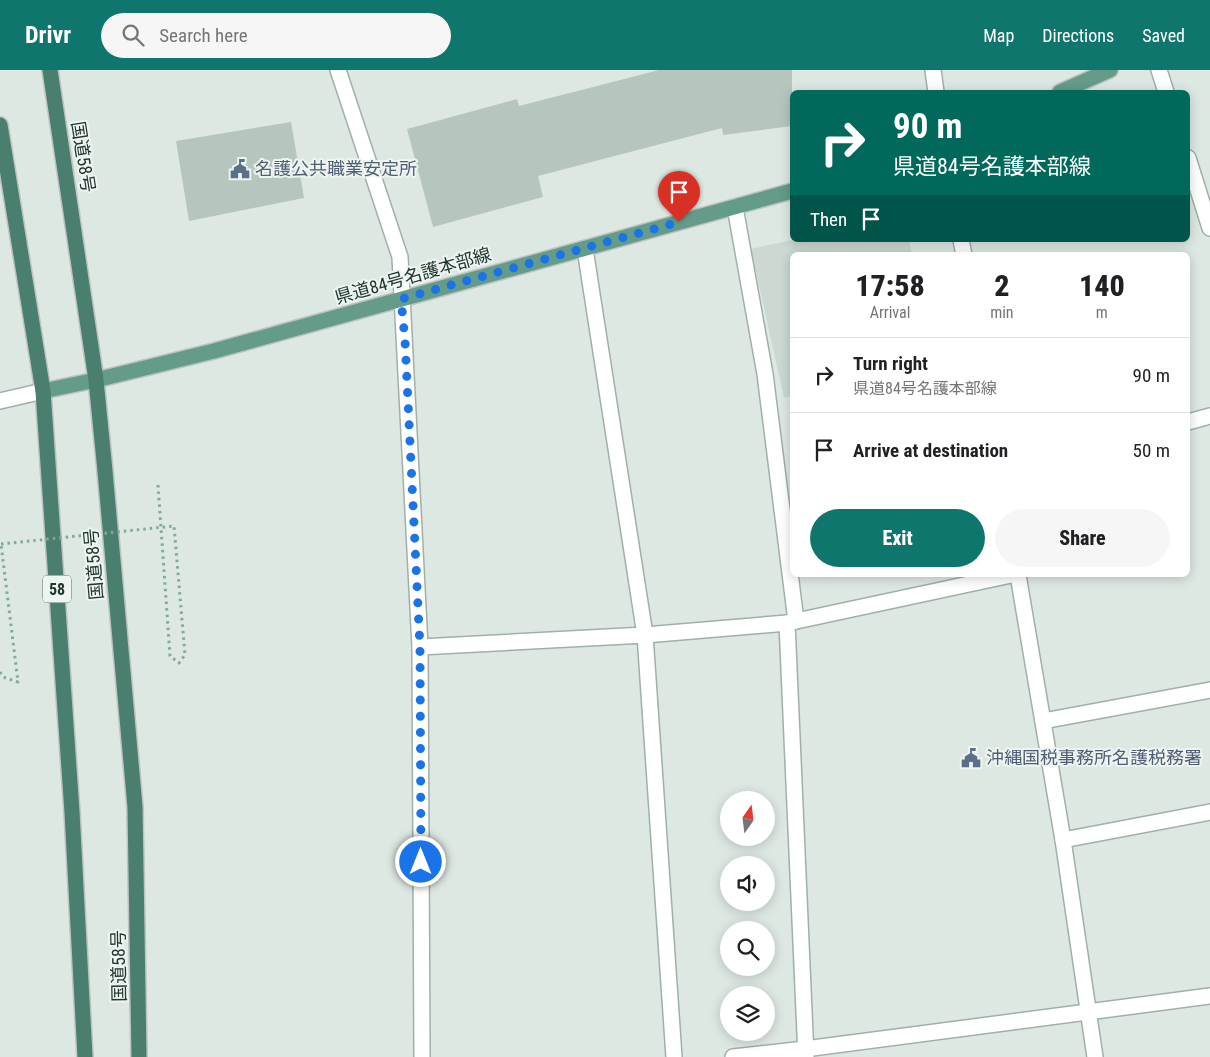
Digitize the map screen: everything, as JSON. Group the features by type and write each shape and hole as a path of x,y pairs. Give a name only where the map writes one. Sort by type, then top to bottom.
{"highway":[{"name":"国道58号","path":"50,70 96,380 135,807 139,1057"},
{"name":"58","path":"0,125 43,391 72,812 84,1057"}],"main road":[{"path":"1065,90 1110,70"},
{"name":"県道84号名護本部線","path":"43,391 223,349 790,192"}],"street":[{"path":"338,70 400,257 420,647 422,1057"},
{"path":"933,70 936,90"},
{"path":"1159,70 1165,90"},
{"path":"1190,164 1210,228"},
{"path":"736,207 764,374 792,622 806,1053"},
{"path":"585,249 645,635 674,1057"},
{"path":"0,401 43,391"},
{"path":"1190,421 1210,416"},
{"path":"420,647 645,635 792,622 1002,577"},
{"path":"1018,577 1051,779 1063,840 1090,1011 1095,1057"},
{"path":"1043,721 1210,690"},
{"path":"1063,840 1210,812"},
{"path":"732,1057 806,1053 1090,1011 1210,996"}],"path":[{"path":"0,672 3,676 18,682 1,544 174,526 185,656 178,663 170,656 158,485"}],"shaded area":[{"path":"790,240 790,242 909,242 911,252 790,252 790,396 784,398 751,249"}],"building":[{"path":"659,70 792,70 790,126 723,135 722,128 538,176 543,197 433,227 407,129 517,99 519,106"},
{"name":"名護公共職業安定所","path":"291,122 304,198 189,221 176,141"}],"place":[{"name":"名護公共職業安定所","path":"240,169"},
{"name":"沖縄国税事務所名護税務署","path":"971,758"}],"route":[{"path":"421,862 420,647 405,340 401,299 679,222"}]}
